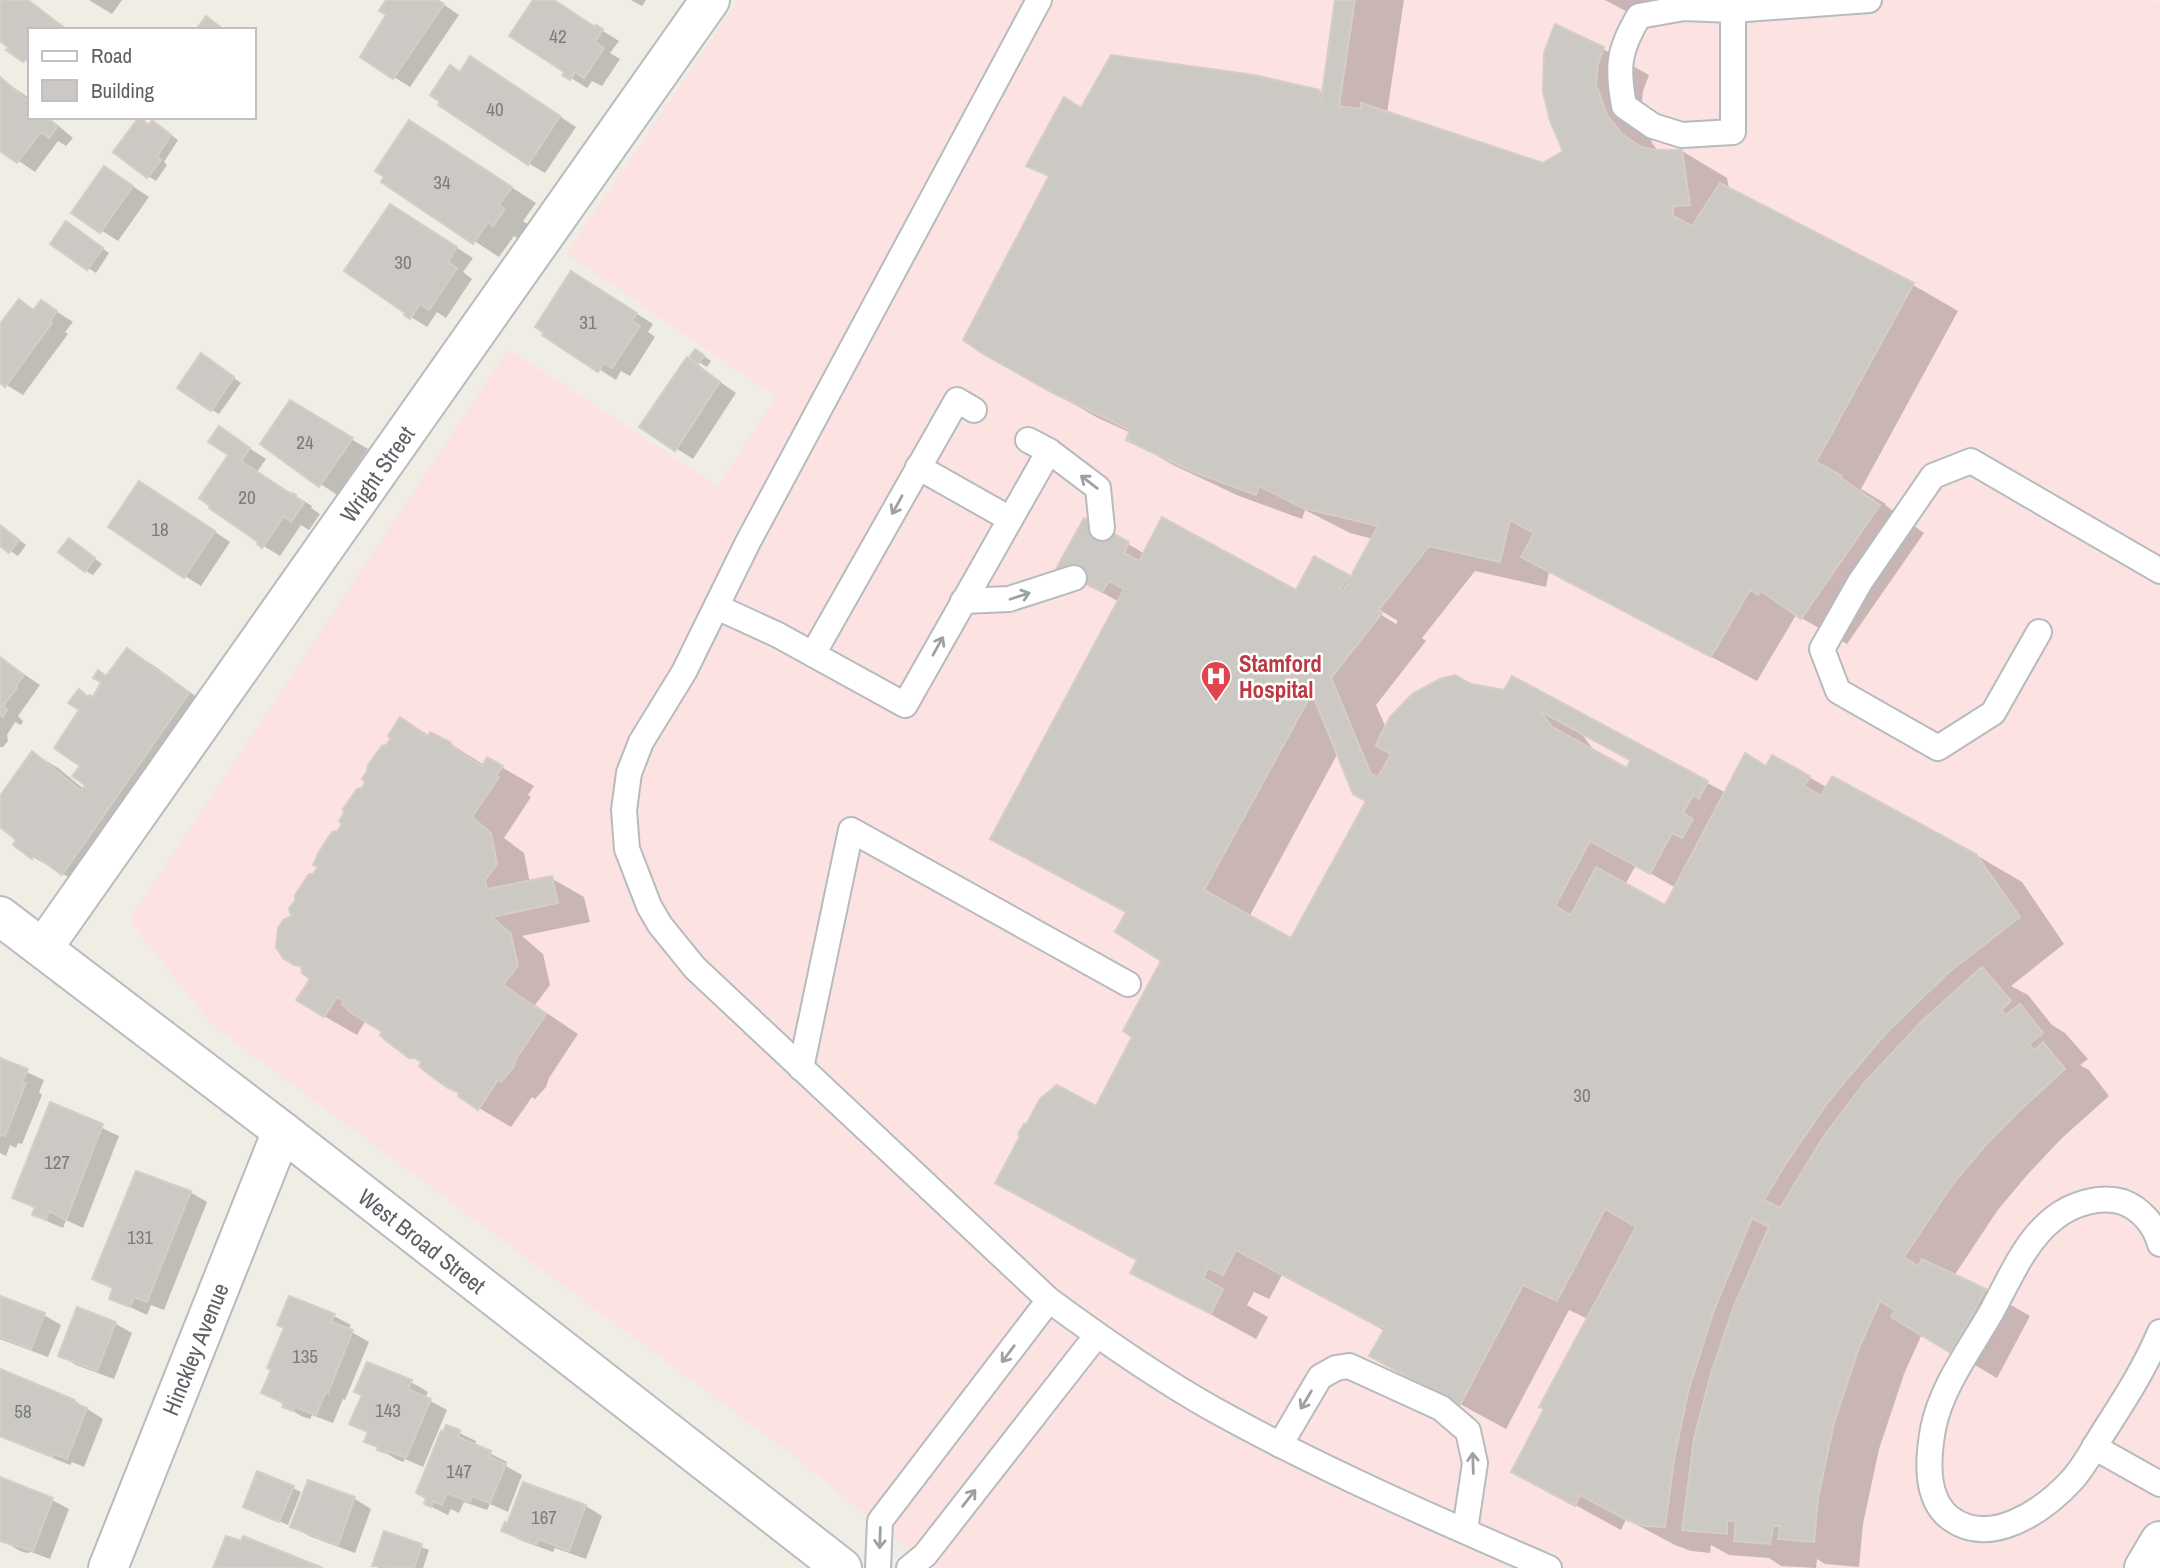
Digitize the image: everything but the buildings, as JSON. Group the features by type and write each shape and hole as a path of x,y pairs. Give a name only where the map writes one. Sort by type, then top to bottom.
{"street":[{"name":"Wright Street","path":"43,948 710,0"},
{"name":"West Broad Street","path":"0,916 282,1131 842,1568"},
{"name":"Hinckley Avenue","path":"108,1568 282,1131"},
{"path":"2144,1568 2160,1541"}],"lane":[{"path":"1038,0 748,542 684,672 640,742 625,791 624,831 627,849 649,906 683,955 726,999 1049,1300 1097,1335 1199,1400 1280,1445 1549,1568"},
{"path":"1733,10 1733,132 1682,135 1653,126 1624,106 1618,75 1626,38 1639,16 1684,8 1733,10 1869,0"},
{"path":"813,654 957,400 974,410"},
{"path":"717,607 813,654 905,705 1010,519 1038,445 1098,488 1102,527"},
{"path":"2039,632 1993,713 1938,748 1839,691 1822,649 1860,582 1933,476 1971,461 2160,571"},
{"path":"919,467 1010,519"},
{"path":"963,601 1009,599 1074,578"},
{"path":"801,1068 850,830 1128,984"},
{"path":"2158,1345 2073,1479 2048,1503 2003,1527 1989,1529 1964,1526 1946,1515 1935,1495 1929,1466 1933,1429 1941,1401 2023,1257 2042,1230 2053,1218 2080,1204 2120,1201 2140,1211 2148,1220 2160,1244"},
{"path":"878,1568 880,1521 1049,1300"},
{"path":"909,1568 925,1555 1097,1335"},
{"path":"1280,1445 1320,1377 1336,1368 1349,1366 1441,1408 1468,1431 1475,1463 1465,1530"},
{"path":"2094,1447 2160,1485"}],"shaded area":[{"name":"Stamford Hospital","path":"738,0 2153,0 2160,4 2160,1568 930,1568 803,1463 212,1025 129,919 508,349 718,486 776,396 566,254"}],"place":[{"name":"Stamford Hospital","path":"1216,703"}]}
